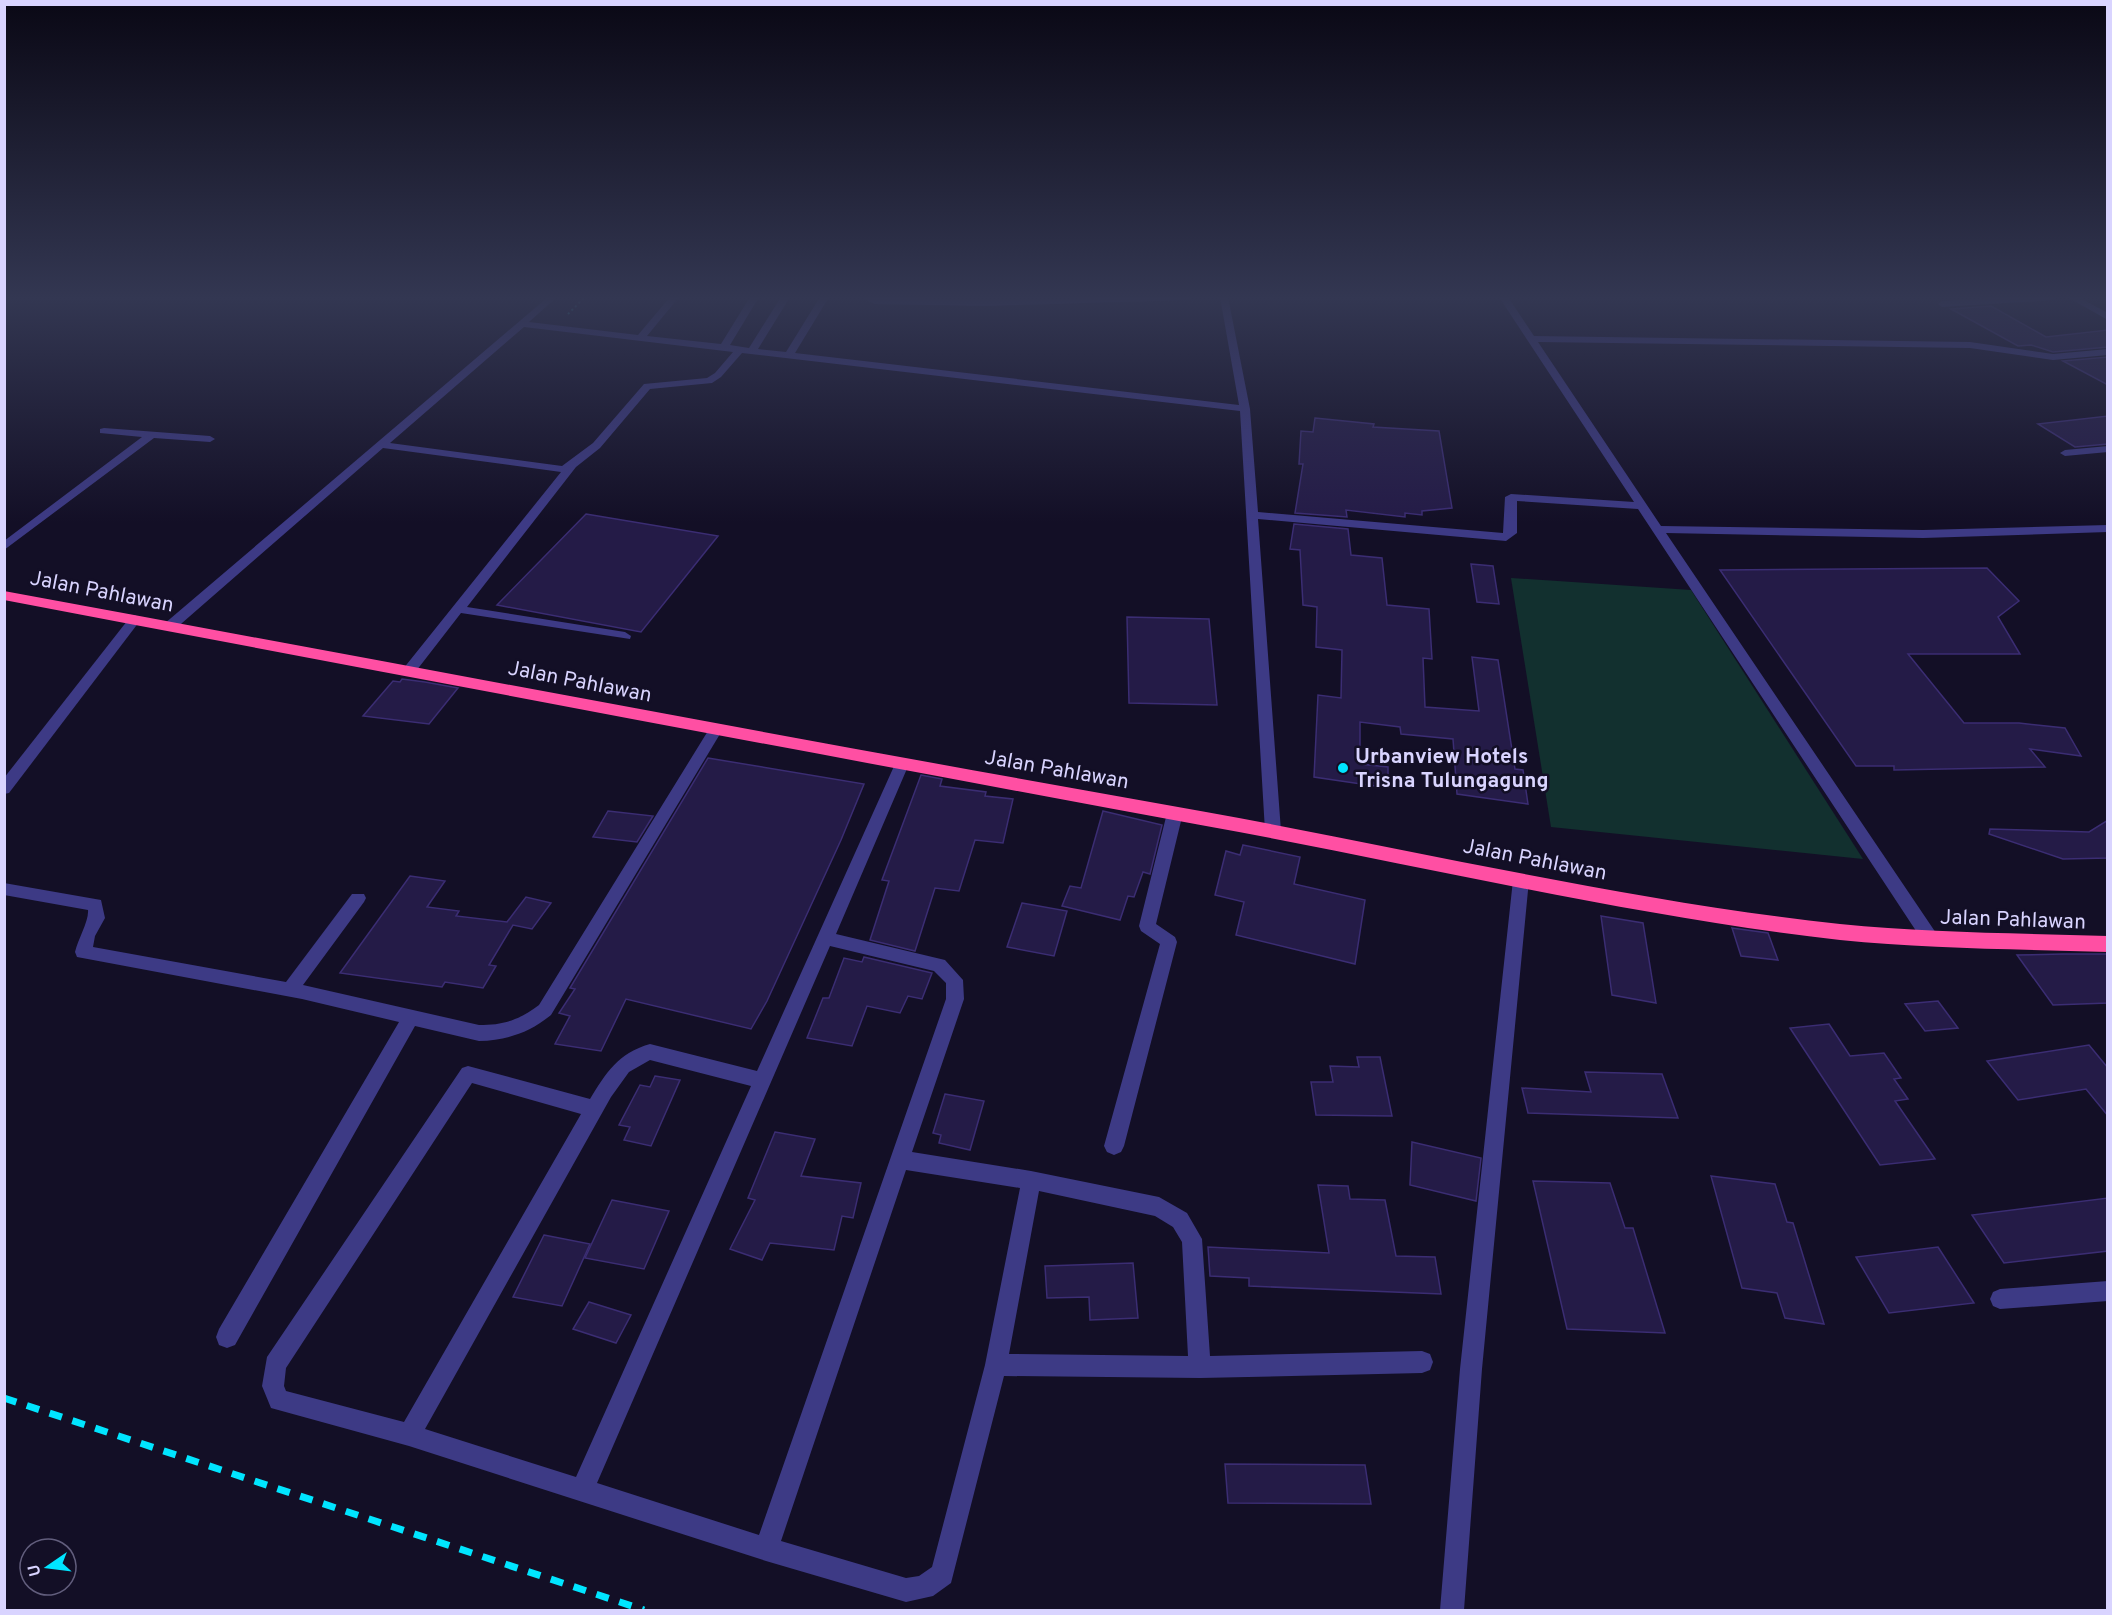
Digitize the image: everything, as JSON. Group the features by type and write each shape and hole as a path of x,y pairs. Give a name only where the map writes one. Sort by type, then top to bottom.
{"highway":[{"name":"Jalan Pahlawan","path":"4,595 902,764 1273,831 1521,880 1750,920 1843,932 1930,938 2108,944"}],"street":[{"path":"169,627 467,372"},
{"path":"408,672 571,467 585,456 647,386 709,381 720,372"},
{"path":"936,372 1245,409"},
{"path":"1238,372 1245,409 1273,831"},
{"path":"1554,372 1930,938"},
{"path":"104,431 210,439"},
{"path":"4,547 152,435"},
{"path":"381,446 563,469 571,467"},
{"path":"2065,453 2108,449"},
{"path":"1252,515 1506,537 1511,532 1511,497 1642,506"},
{"path":"1656,529 1923,534 2108,528"},
{"path":"458,609 625,636"},
{"path":"4,789 135,619"},
{"path":"4,889 95,905 97,918 87,935 83,952 290,990 479,1033 501,1033 524,1028 545,1010 716,729"},
{"path":"582,1490 902,764"},
{"path":"1114,1146 1169,942 1149,930 1147,926 1175,813"},
{"path":"1452,1611 1471,1369 1521,880"},
{"path":"290,990 358,898"},
{"path":"766,1549 902,1160 955,999 954,980 939,965 826,938"},
{"path":"227,1337 411,1017"},
{"path":"409,1435 594,1109 624,1064 641,1054 650,1052 763,1081"},
{"path":"594,1109 468,1074 275,1365 273,1386 279,1400 409,1435 895,1588 918,1589 930,1584 942,1574 996,1365 1031,1180"},
{"path":"902,1160 1031,1180 1159,1207 1180,1220 1192,1239 1200,1367"},
{"path":"2000,1299 2108,1291"},
{"path":"996,1365 1200,1367 1422,1362"}],"green space":[{"path":"1511,578 1691,590 1863,859 1551,827"}],"building":[{"path":"2084,372 2108,372 2108,385"},
{"path":"2108,416 2108,444 2075,447 2038,424"},
{"path":"1315,418 1374,424 1373,427 1439,431 1452,508 1422,511 1422,515 1405,513 1405,517 1346,510 1347,517 1295,513 1303,464 1299,464 1301,431 1313,432"},
{"path":"586,514 718,536 641,632 497,605"},
{"path":"1294,524 1348,529 1351,555 1382,558 1387,605 1429,609 1432,659 1423,658 1425,707 1479,711 1472,657 1498,660 1515,769 1523,770 1528,804 1457,794 1453,739 1401,734 1400,727 1360,722 1360,764 1388,767 1388,788 1314,777 1318,695 1341,698 1342,650 1316,647 1317,607 1303,605 1300,550 1290,549"},
{"path":"1471,564 1493,566 1499,604 1477,602"},
{"path":"1987,568 2019,601 1998,617 2020,654 1908,654 1964,723 2019,723 2065,728 2081,756 2030,749 2045,767 1894,770 1894,766 1856,766 1720,570"},
{"path":"1127,617 1209,619 1217,705 1129,703"},
{"path":"402,679 458,688 429,724 363,716 393,681 400,682"},
{"path":"708,758 864,784 841,840 767,1001 751,1029 626,999 601,1051 555,1044 570,1016 559,1013 575,989 570,988"},
{"path":"921,775 942,779 940,786 986,792 985,796 1013,799 1003,843 975,840 959,891 935,888 915,951 870,940 889,881 882,880"},
{"path":"608,811 653,816 637,842 593,837"},
{"path":"1103,811 1162,825 1150,874 1143,872 1134,897 1128,896 1120,920 1062,906 1070,886 1081,888"},
{"path":"2108,820 2108,858 2063,859 1989,834 1990,829 2089,832"},
{"path":"1243,845 1300,857 1294,884 1365,900 1355,964 1236,935 1244,902 1215,895 1226,851 1240,855"},
{"path":"410,876 445,881 427,907 459,911 456,916 507,922 526,897 551,903 532,929 513,925 489,965 496,966 483,988 445,982 442,987 340,973"},
{"path":"1022,903 1067,911 1054,956 1007,947"},
{"path":"1601,916 1643,923 1656,1003 1612,995"},
{"path":"1732,928 1768,933 1778,960 1741,956"},
{"path":"2108,954 2108,1003 2053,1005 2017,955"},
{"path":"864,957 932,973 922,999 908,996 900,1013 867,1006 852,1046 807,1038 823,998 829,998 844,958 862,962"},
{"path":"1938,1001 1958,1028 1925,1031 1905,1004"},
{"path":"1829,1024 1850,1056 1884,1053 1901,1078 1894,1079 1908,1099 1895,1101 1935,1159 1880,1165 1790,1028"},
{"path":"2089,1045 2108,1068 2108,1116 2086,1089 2018,1100 1987,1061"},
{"path":"1357,1057 1380,1057 1392,1116 1316,1115 1311,1082 1333,1082 1330,1066 1359,1067"},
{"path":"1585,1072 1662,1074 1678,1118 1528,1113 1522,1088 1591,1092"},
{"path":"655,1076 680,1080 651,1146 624,1140 630,1127 619,1125 640,1085 650,1087"},
{"path":"945,1094 984,1101 970,1150 939,1143 941,1135 933,1133"},
{"path":"775,1132 815,1139 801,1176 861,1183 853,1218 842,1216 834,1250 770,1243 762,1260 730,1249 755,1200 748,1198"},
{"path":"1412,1142 1481,1158 1476,1201 1410,1185"},
{"path":"1711,1176 1775,1184 1787,1222 1793,1223 1824,1324 1785,1318 1777,1293 1742,1288"},
{"path":"1533,1181 1610,1183 1625,1228 1633,1228 1665,1333 1567,1329"},
{"path":"1318,1185 1348,1186 1350,1199 1385,1200 1396,1256 1435,1257 1441,1294 1249,1286 1249,1278 1210,1276 1208,1247 1329,1253"},
{"path":"2108,1198 2108,1251 2004,1263 1972,1215"},
{"path":"612,1200 669,1211 644,1269 585,1258"},
{"path":"544,1235 590,1244 562,1306 513,1297"},
{"path":"1938,1247 1974,1303 1889,1313 1856,1257"},
{"path":"1133,1263 1138,1318 1090,1320 1089,1297 1047,1298 1045,1266"},
{"path":"589,1302 631,1315 616,1343 573,1329"},
{"path":"1225,1464 1365,1465 1371,1504 1228,1503"}],"railway":[{"path":"4,1398 644,1610"}],"place":[{"name":"Urbanview Hotels Trisna Tulungagung","path":"1343,768"}]}
